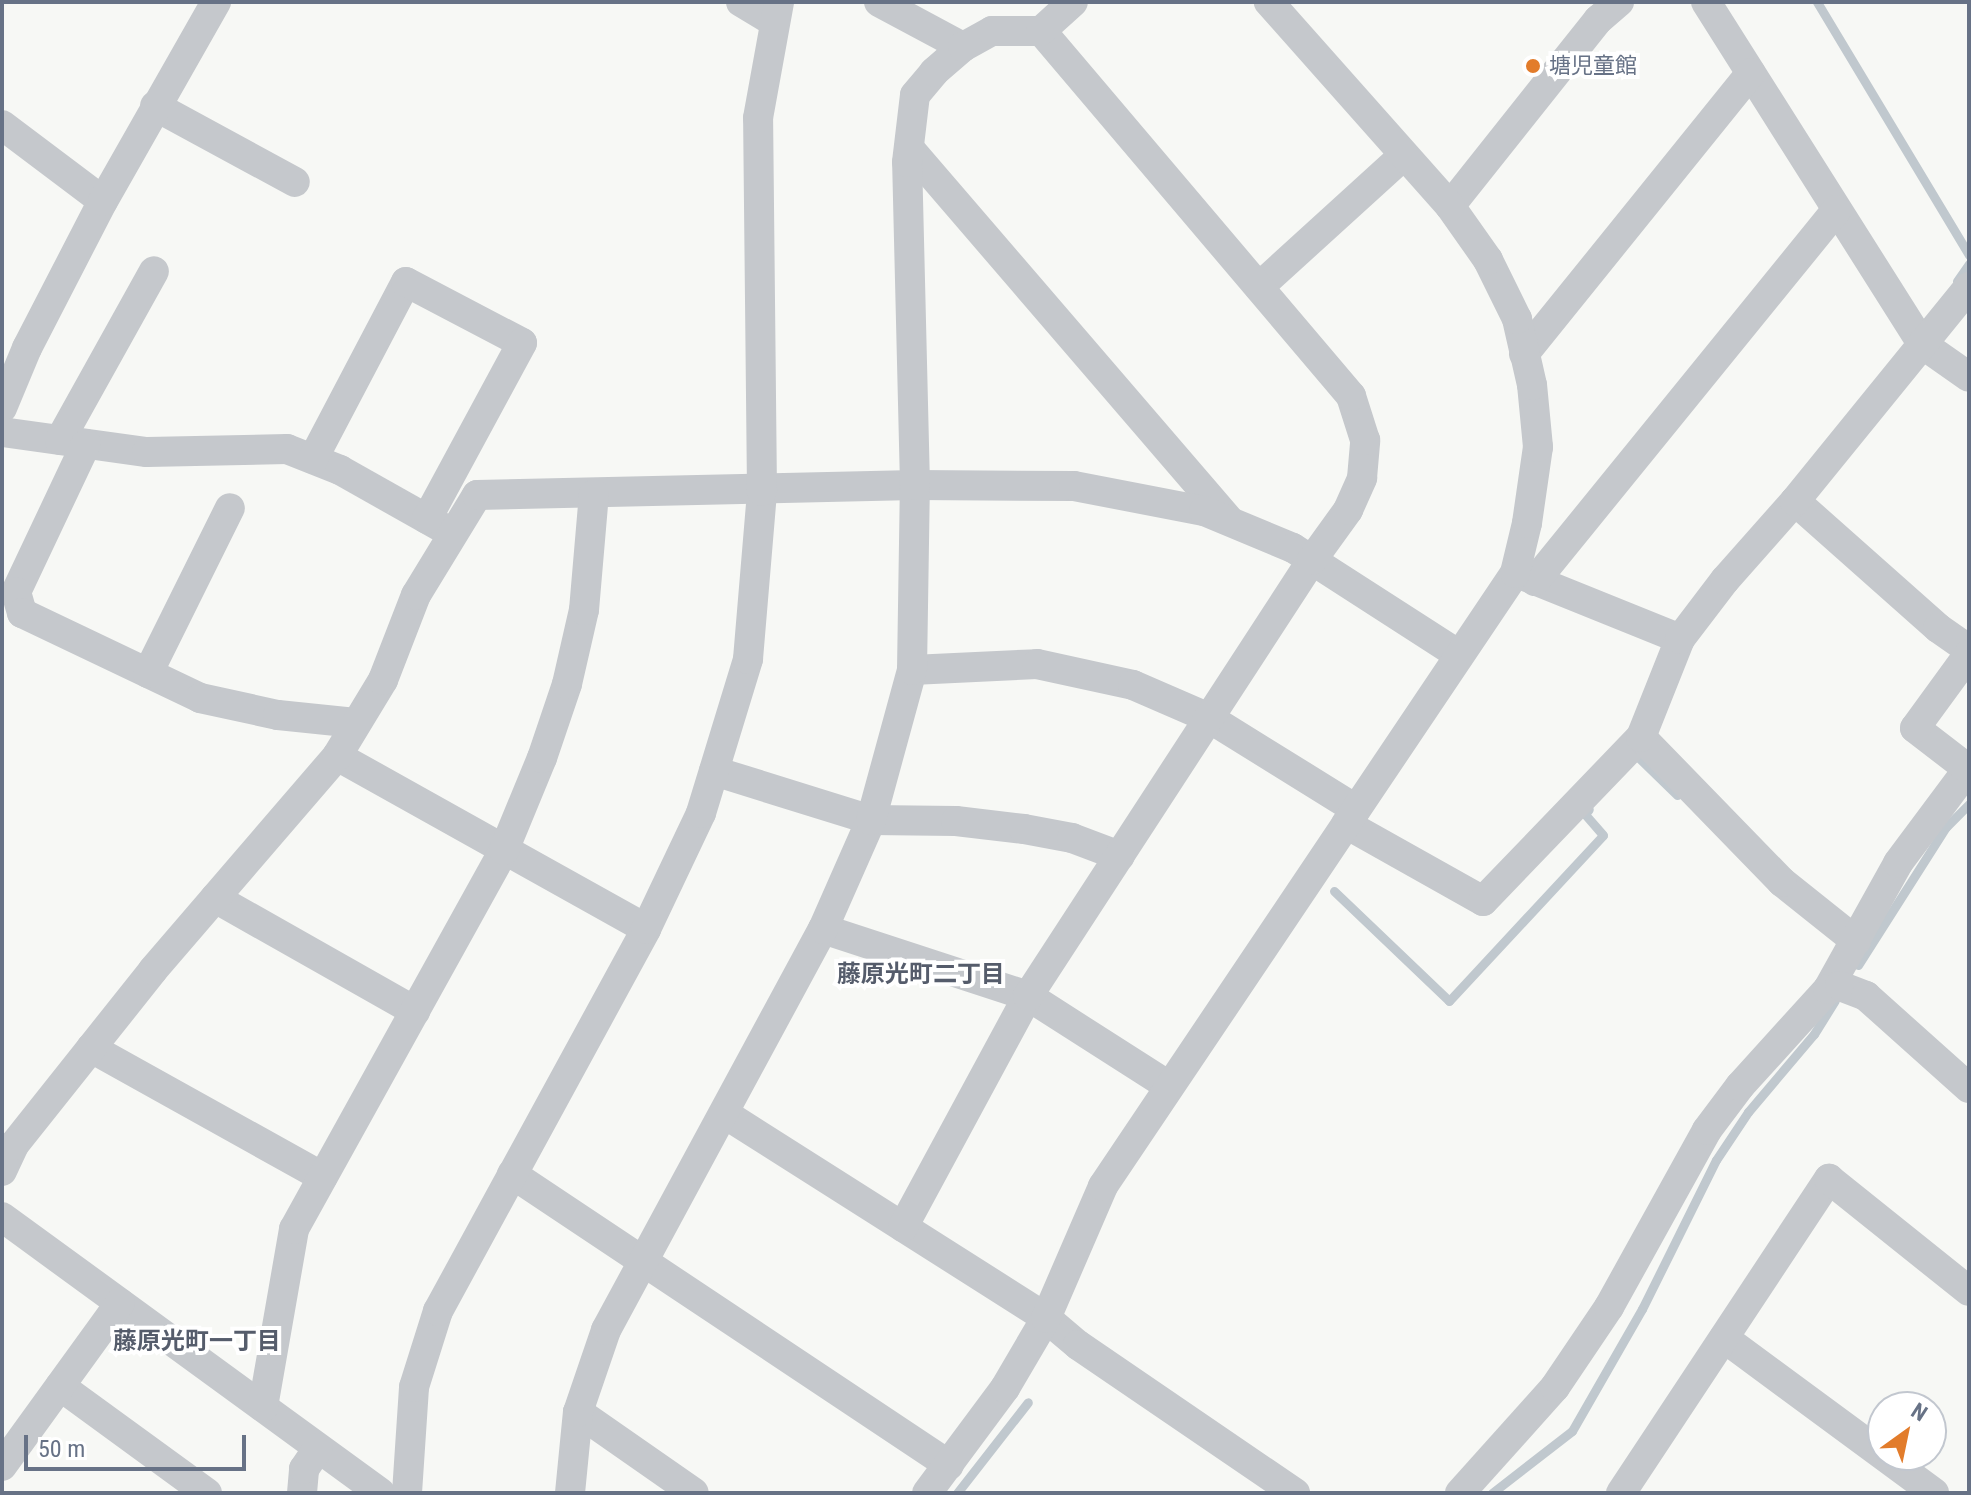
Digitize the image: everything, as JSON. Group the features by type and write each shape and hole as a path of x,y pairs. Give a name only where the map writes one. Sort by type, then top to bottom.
{"street":[{"path":"2,408 14,341 103,201 216,2"},
{"path":"407,1493 414,1387 438,1311 646,929 701,813 748,659 762,491 758,118 776,11 741,2"},
{"path":"879,2 963,47"},
{"path":"570,1493 578,1412 606,1330 823,929 871,820 912,670 915,485 909,148 915,95 934,72 963,47 992,31 1041,31 1073,2"},
{"path":"1269,2 1450,206 1488,260 1517,319 1538,447 1527,523 1525,577"},
{"path":"1706,2 1922,344 1969,377"},
{"path":"1450,206 1600,8"},
{"path":"903,1227 1028,996 1312,560 1348,510 1362,478 1365,440 1351,396 1041,31"},
{"path":"1524,354 1751,73"},
{"path":"155,106 295,182"},
{"path":"2,125 103,201"},
{"path":"909,148 1230,521"},
{"path":"1259,287 1404,155"},
{"path":"927,1493 1005,1388 1046,1318 1103,1186 1459,655 1837,210"},
{"path":"154,271 73,442 16,592 22,613 200,698 278,715 356,723"},
{"path":"313,459 406,282 445,302 522,343 427,519"},
{"path":"912,670 1037,664 1133,685 1209,718 1351,817 1483,901 1641,737 1680,639 1725,580 1795,501 1969,287"},
{"path":"2,432 147,452 287,449 340,470 454,534"},
{"path":"2,1171 14,1145 91,1048 337,756 383,680 416,595 477,495 762,491 915,485 1074,486 1204,511 1293,548 1459,655"},
{"path":"263,1407 294,1229 504,850 542,758 567,684 584,610 594,494"},
{"path":"1460,1493 1555,1387 1609,1307 1707,1130 1740,1086 1841,988 1852,947 1898,863 1968,769 1915,728 1969,652 1795,501"},
{"path":"148,673 230,508"},
{"path":"1525,577 1680,639"},
{"path":"1641,737 1782,882 1852,947"},
{"path":"337,756 646,929"},
{"path":"714,771 871,820 956,821 1024,829 1072,838 1120,856"},
{"path":"215,898 415,1011"},
{"path":"823,929 1028,996 1169,1086"},
{"path":"1841,988 1969,1088"},
{"path":"91,1048 323,1177"},
{"path":"725,1114 1046,1318 1078,1345 1295,1493"},
{"path":"512,1174 949,1465"},
{"path":"1628,1491 1829,1179 1969,1291"},
{"path":"2,1217 380,1493"},
{"path":"2,1466 120,1303"},
{"path":"1724,1338 1934,1493"},
{"path":"60,1386 207,1493"},
{"path":"578,1412 694,1493"},
{"path":"302,1493 304,1469 318,1448"}],"waterway":[{"path":"1817,2 1969,255"},
{"path":"1957,281 1969,264"},
{"path":"1638,751 1637,756 1677,795"},
{"path":"1858,965 1946,827 1969,804"},
{"path":"1334,891 1449,1001 1603,835 1585,814 1589,809"},
{"path":"1492,1493 1572,1431 1642,1309 1716,1160 1748,1112 1814,1034 1835,1001"},
{"path":"957,1493 1028,1402"}],"place":[{"name":"塘児童館","path":"1533,66"}],"district":[{"name":"藤原光町二丁目","path":"921,975"},
{"name":"藤原光町一丁目","path":"197,1342"}]}
